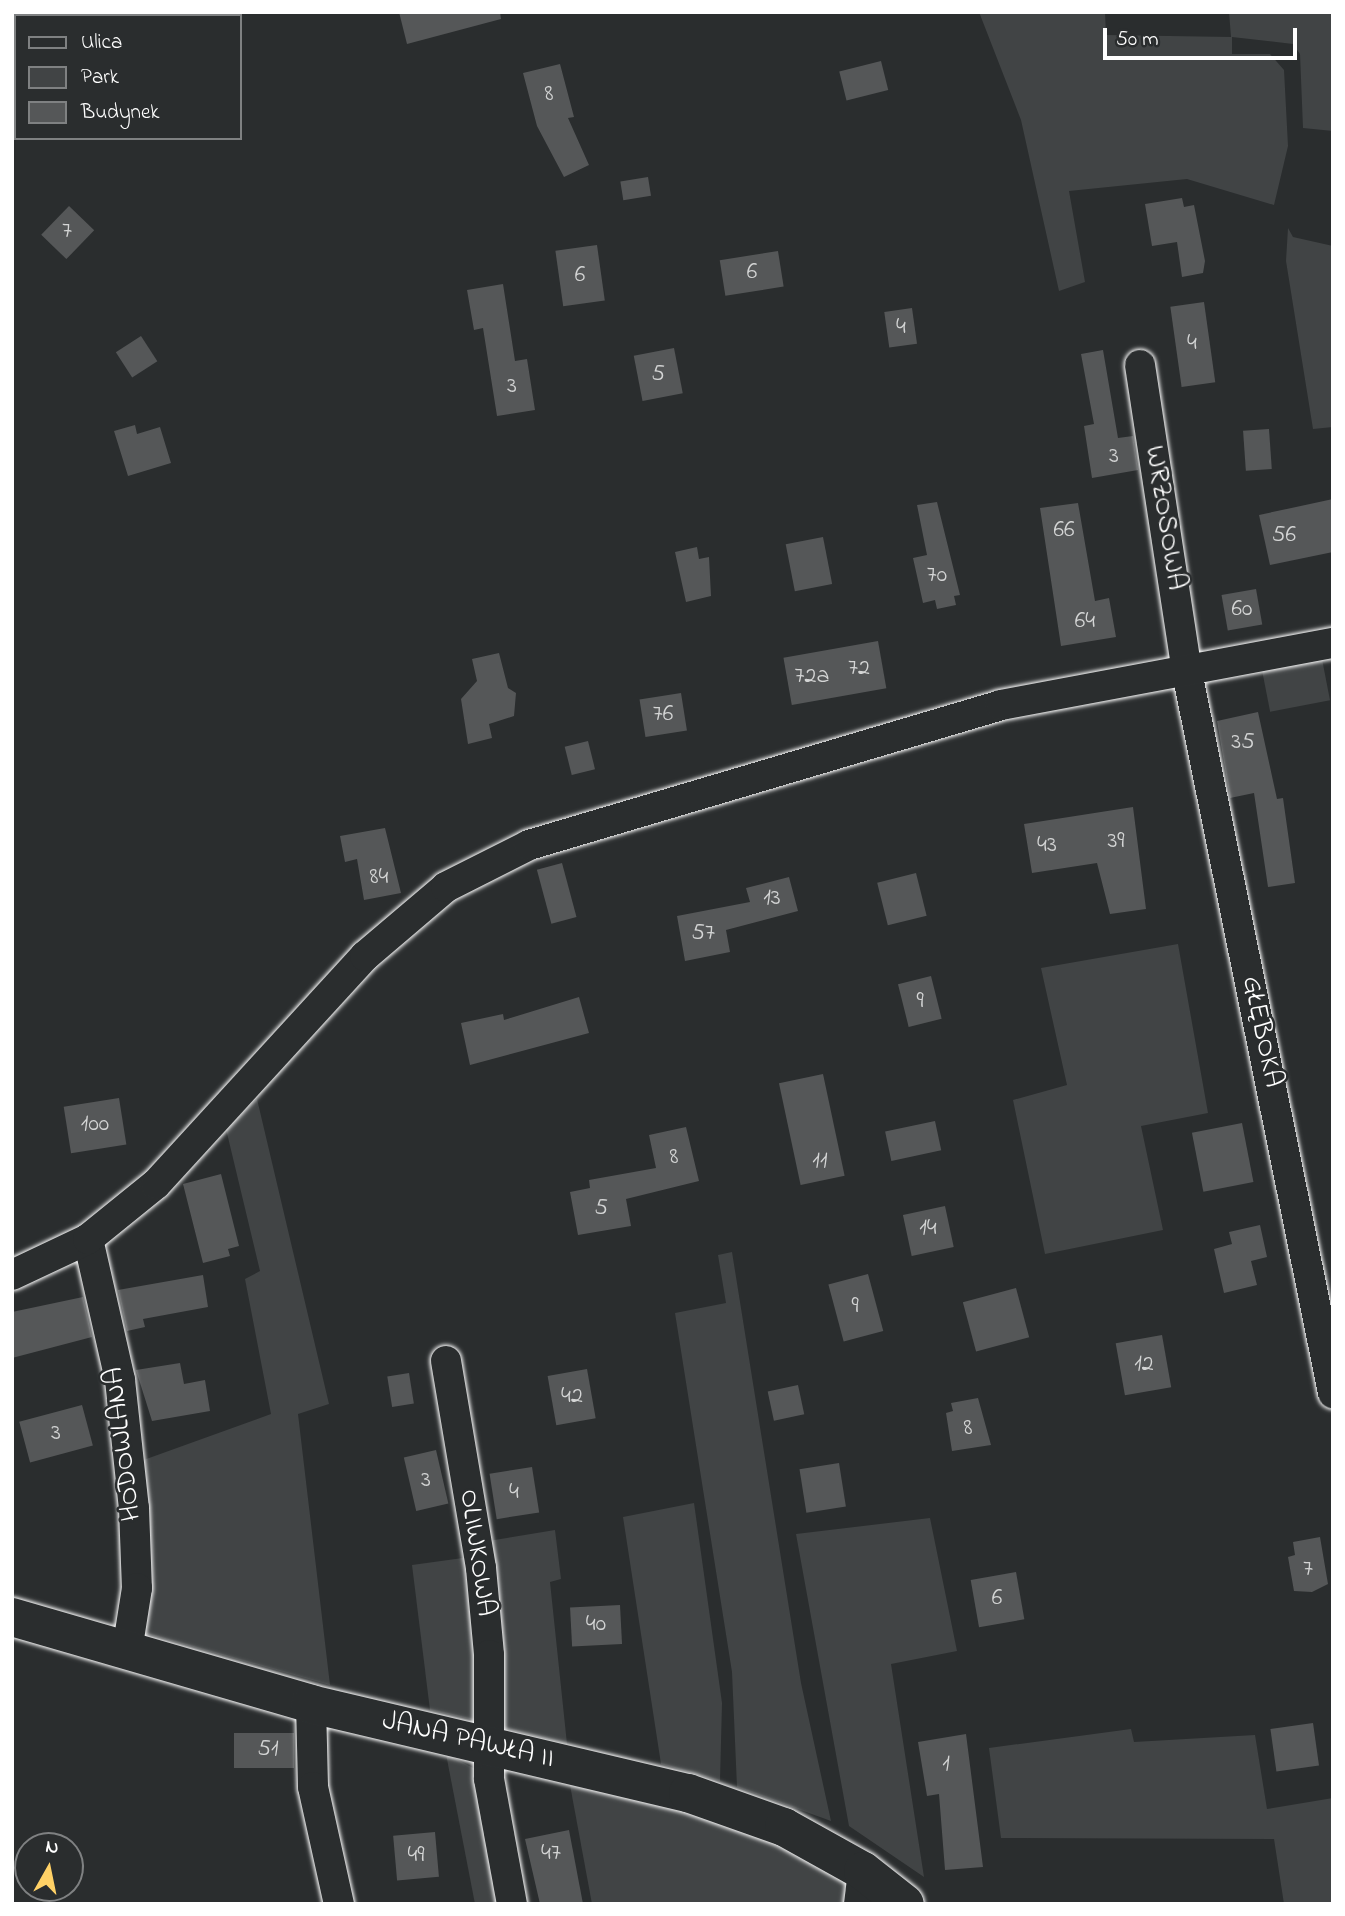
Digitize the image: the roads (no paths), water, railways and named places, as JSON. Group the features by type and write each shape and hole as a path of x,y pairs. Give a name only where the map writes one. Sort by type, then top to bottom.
{"street":[{"name":"WRZOSOWA","path":"1140,365 1187,672"},
{"path":"12,1275 88,1239 156,1184 365,956 446,887 530,845 656,812 767,769 1001,705 1333,643"},
{"name":"GŁĘBOKA","path":"1187,672 1333,1393"},
{"name":"HODOWLANA","path":"88,1239 120,1380 134,1508 137,1588 127,1651"},
{"name":"OLIWKOWA","path":"446,1361 481,1568 489,1746 512,1904"},
{"name":"JANA PAWŁA II","path":"12,1617 311,1704 688,1793 784,1827 861,1887 905,1904"},
{"path":"311,1704 313,1787 339,1904"}]}
